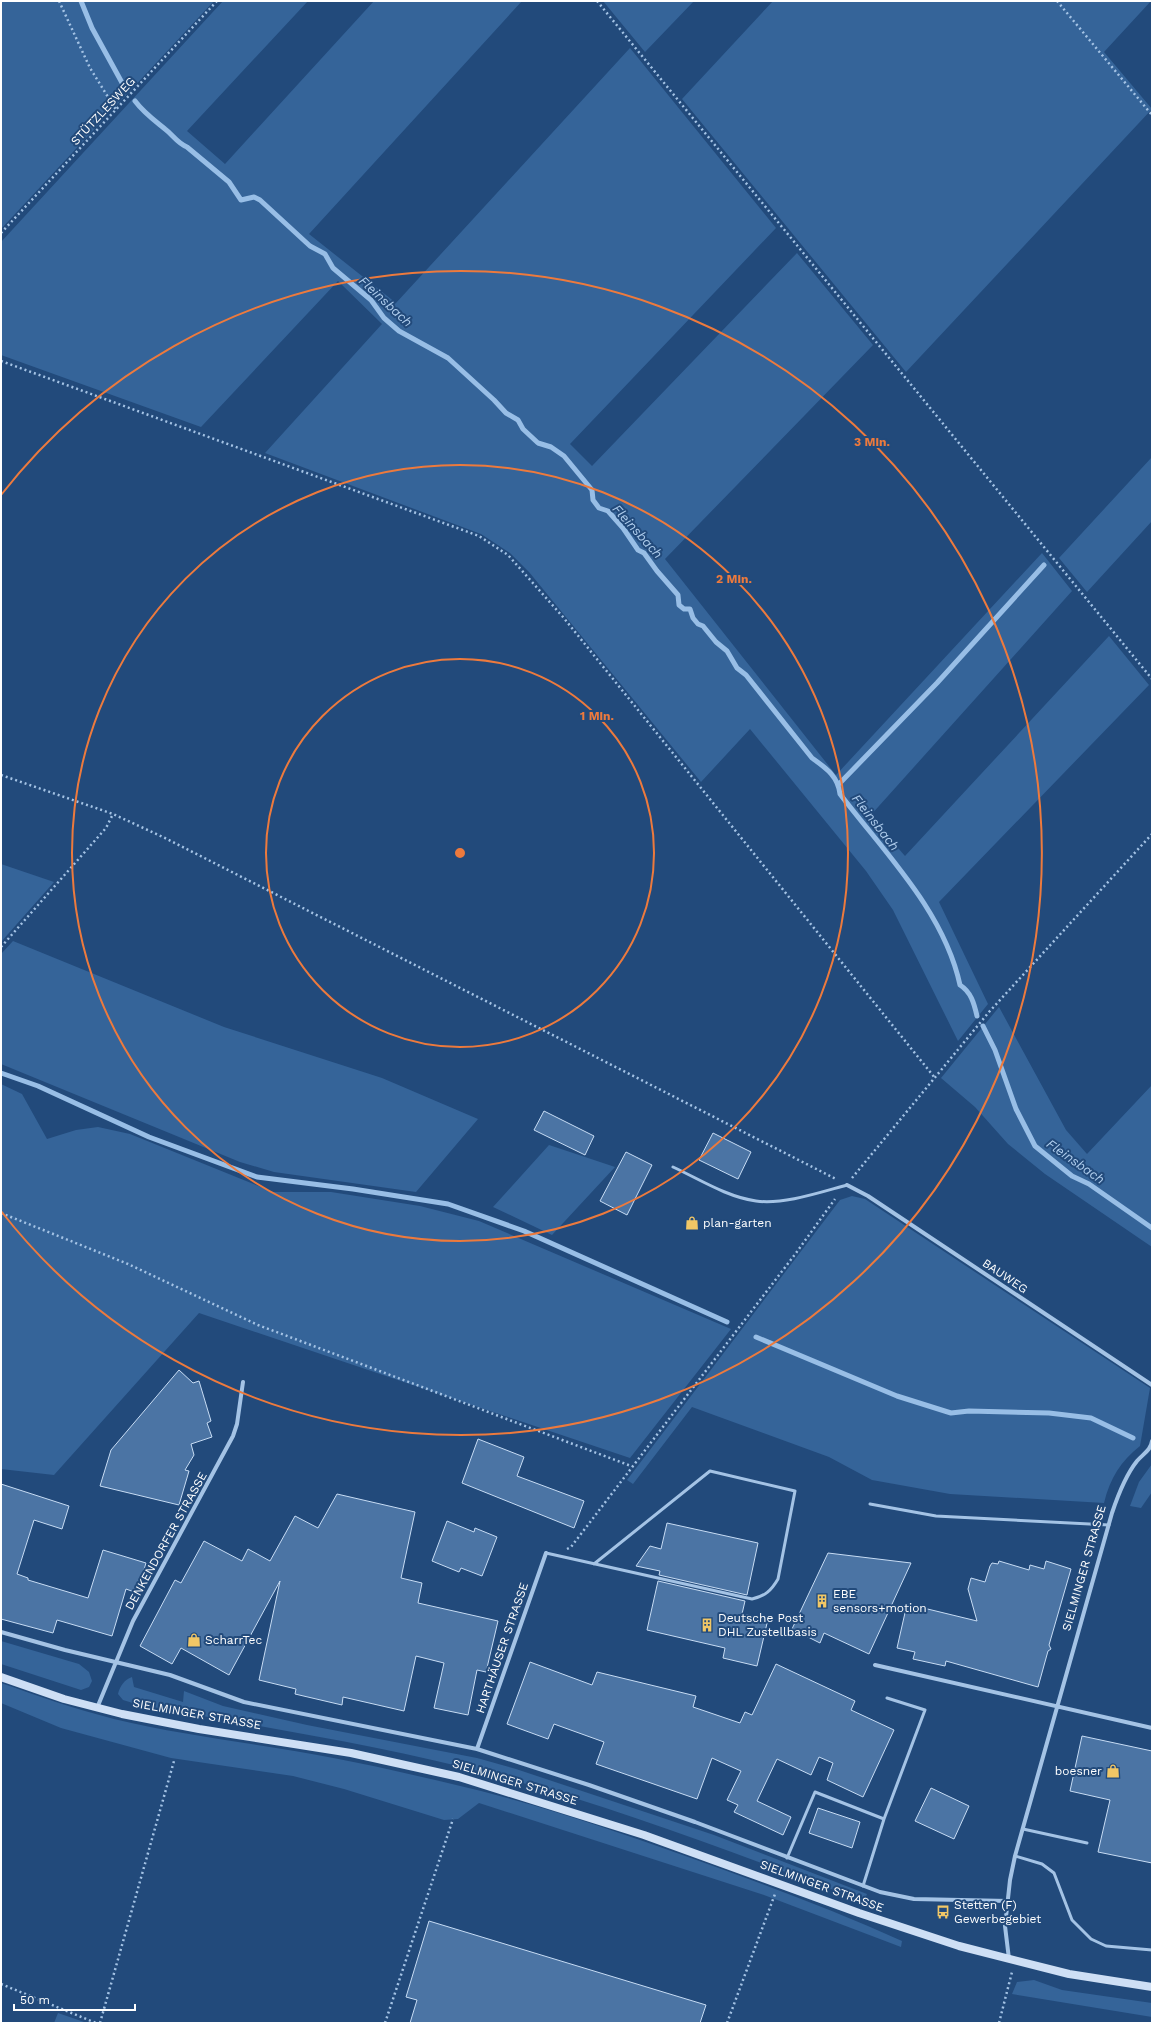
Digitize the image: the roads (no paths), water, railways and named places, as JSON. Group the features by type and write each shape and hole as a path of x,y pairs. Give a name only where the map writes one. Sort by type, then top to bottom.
{"street":[{"name":"BAUWEG","path":"847,1185 868,1196 1152,1385"},
{"name":"DENKENDORFER STRASSE","path":"97,1708 133,1621 226,1452 237,1424 242,1382"},
{"name":"SIELMINGER STRASSE","path":"1009,1959 1005,1926 1015,1856 1118,1495 1127,1476 1137,1461 1152,1446 1152,1441"},
{"name":"HARTHÄUSER STRASSE","path":"477,1749 546,1553"},
{"name":"SIELMINGER STRASSE","path":"1,1632 65,1650 170,1676 244,1702 477,1749 589,1785 695,1822 880,1892 914,1899 1008,1901"},
{"path":"875,1665 1152,1728"},
{"name":"SIELMINGER STRASSE","path":"1,1677 57,1697 97,1708 200,1729 372,1757 459,1776 644,1834 778,1884 926,1936 1069,1974 1152,1987"}],"lane":[{"path":"673,1167 740,1198 757,1201 792,1198 847,1185"},
{"path":"546,1553 594,1564 752,1599 763,1596 771,1590 778,1579 795,1491 710,1471 594,1564"},
{"path":"870,1504 936,1516 1109,1525"},
{"path":"863,1886 884,1819 924,1710 887,1698"},
{"path":"787,1858 815,1792 884,1819"},
{"path":"1023,1829 1087,1843"},
{"path":"1015,1856 1042,1864 1054,1873 1072,1920 1091,1939 1106,1946 1152,1950"}],"waterway":[{"name":"Fleinsbach","path":"81,1 92,28 126,90"},
{"name":"Fleinsbach","path":"135,101 146,113 178,141 229,182 241,200 254,197 260,200 310,246 325,254 333,268 371,300 384,318 399,331 448,358 506,413 518,420 523,429 538,443 551,447 564,456 592,490 593,500 599,508 608,511 623,528 638,550 644,553 657,571 678,595 679,605 684,609 690,609 693,618 698,624 703,626 716,642 727,651 737,668 746,675 812,758 834,777 840,794 893,860 927,907 941,932 952,958 960,985 972,998 977,1016"},
{"path":"839,784 937,683 1044,565"},
{"name":"Fleinsbach","path":"983,1026 995,1050 1016,1109 1035,1146 1072,1176 1089,1184 1152,1228"},
{"path":"1,1073 38,1086 149,1137 257,1177 353,1189 448,1204 524,1231 727,1322"},
{"path":"756,1337 897,1396 951,1413 969,1411 1049,1413 1091,1418 1133,1438"}],"place":[{"name":"plan-garten","path":"692,1223"},
{"name":"EBE sensors+motion","path":"822,1601"},
{"name":"Deutsche Post DHL Zustellbasis","path":"707,1625"},
{"name":"ScharrTec","path":"194,1640"},
{"name":"boesner","path":"1113,1771"},
{"name":"Stetten (F) Gewerbegebiet","path":"943,1912"}]}
